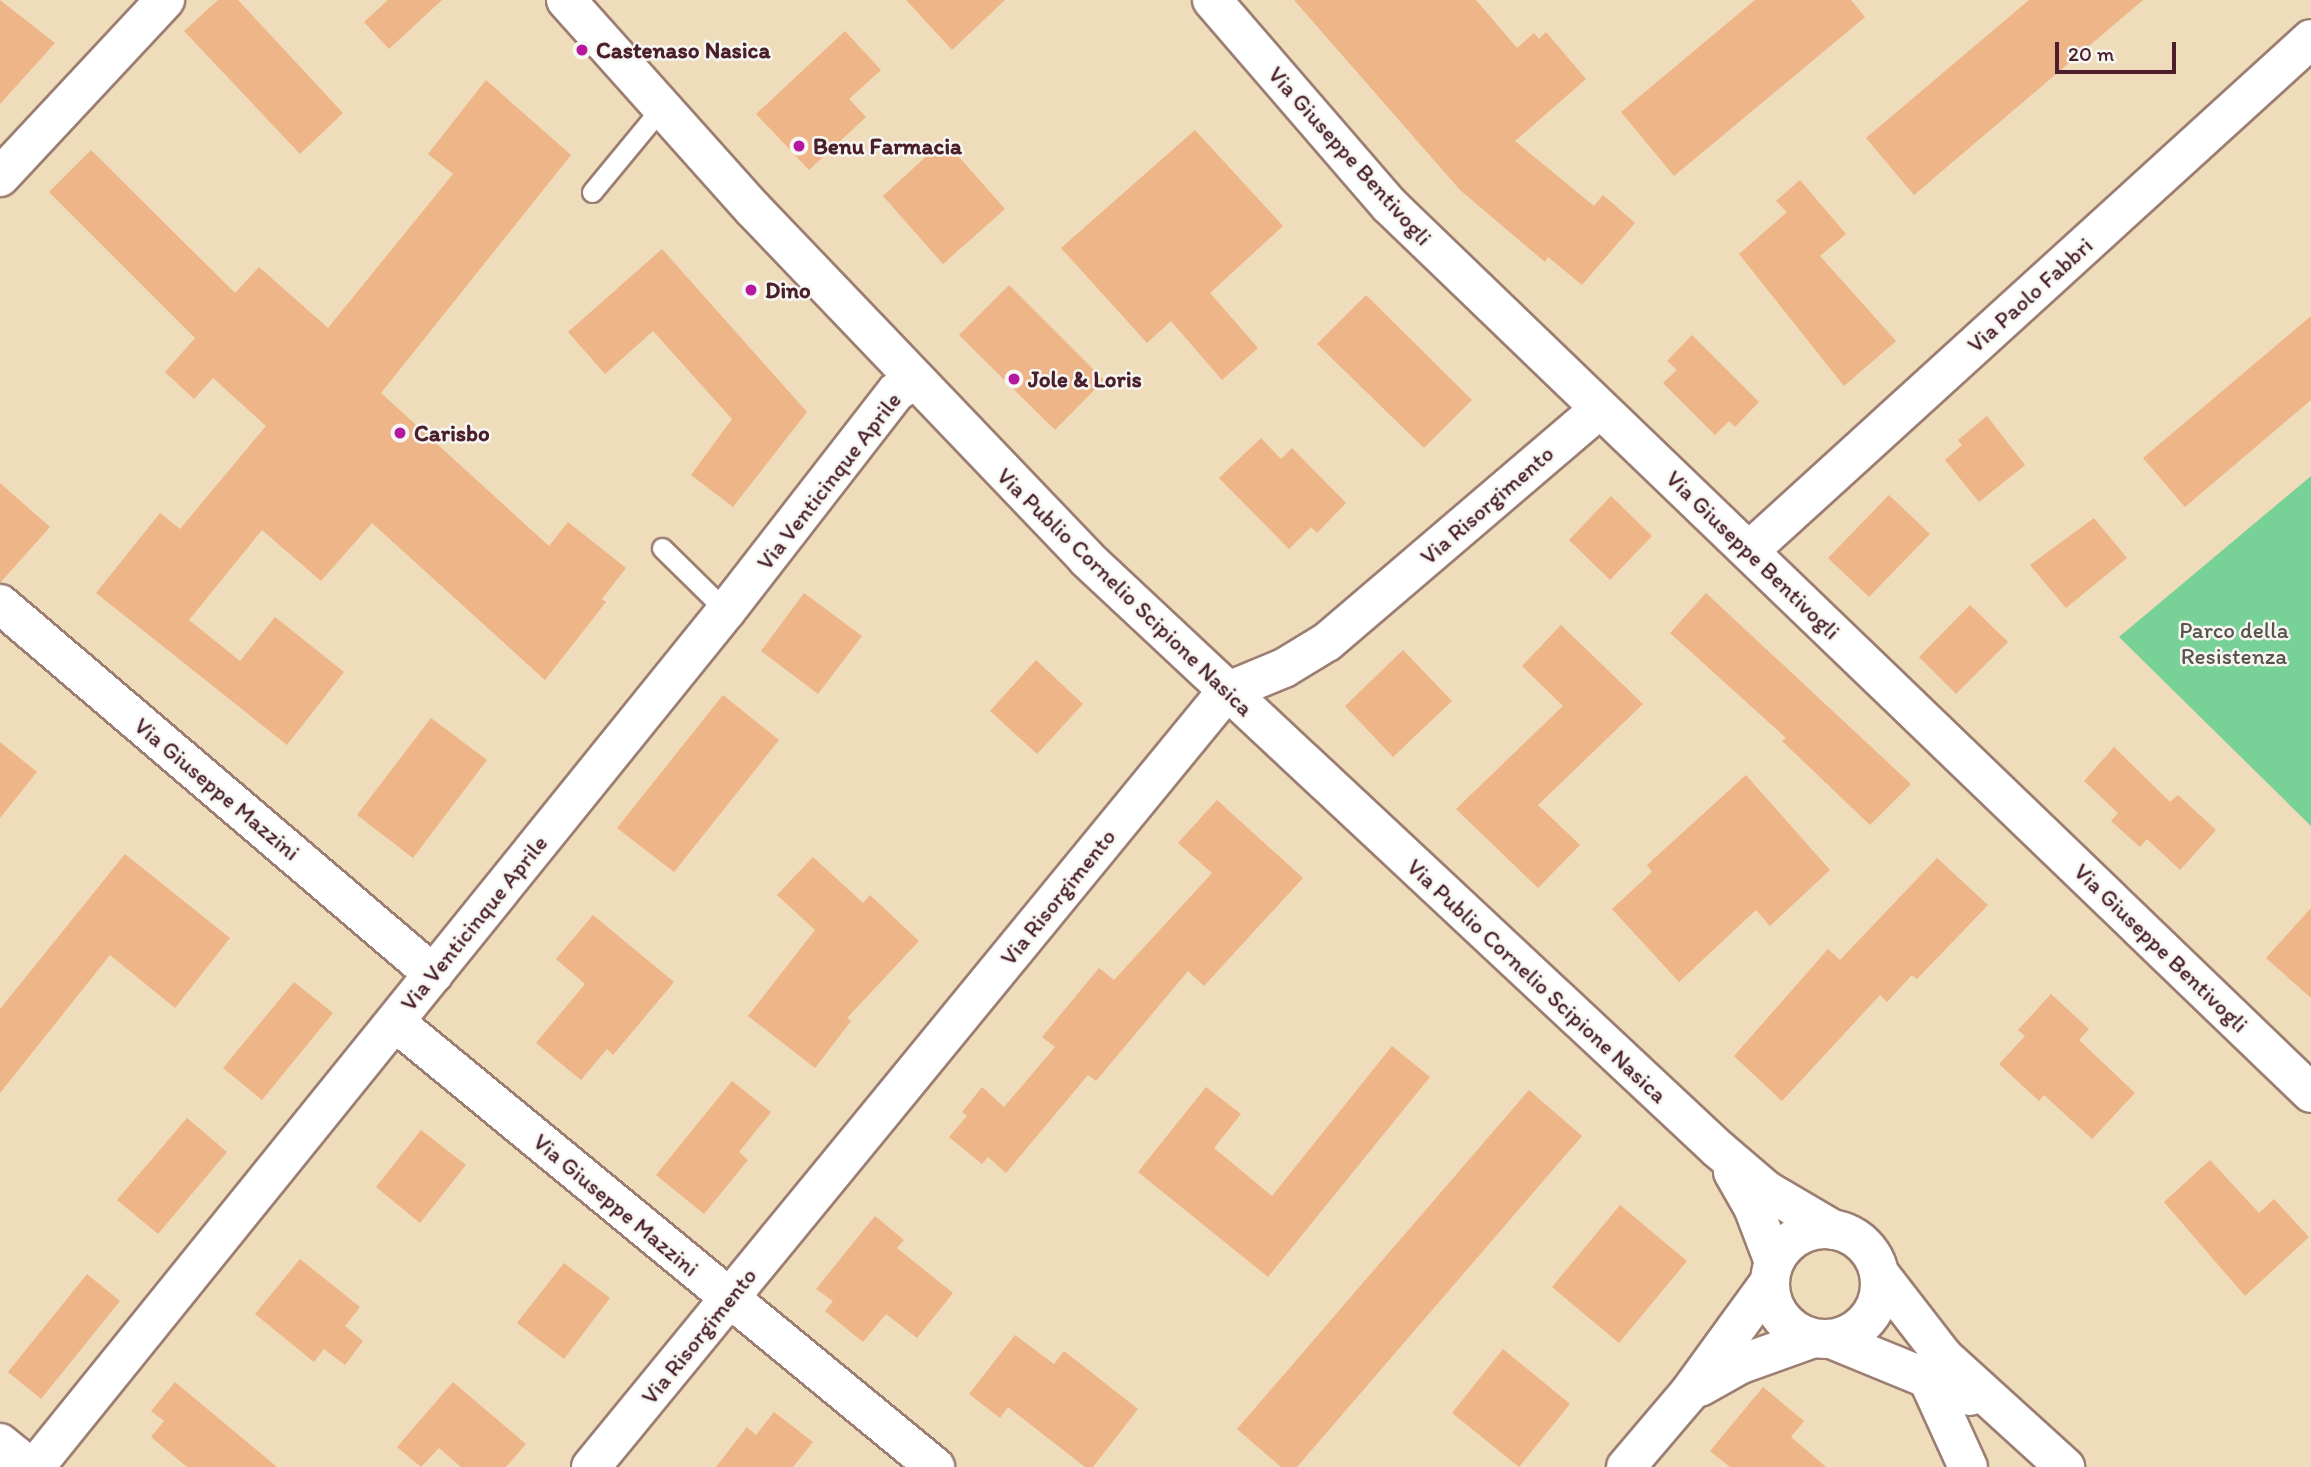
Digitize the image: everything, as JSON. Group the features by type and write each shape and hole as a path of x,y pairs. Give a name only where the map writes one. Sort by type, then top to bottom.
{"street":[{"path":"0,177 165,0"},
{"name":"Via Publio Cornelio Scipione Nasica","path":"566,0 914,380 1086,558 1226,692 1718,1149 1766,1190 1834,1230"},
{"name":"Via Giuseppe Bentivogli","path":"1212,0 1389,205 2311,1093"},
{"name":"Via Paolo Fabbri","path":"1749,551 2311,38"},
{"name":"Via Venticinque Aprile","path":"32,1467 726,611 896,392 914,380"},
{"name":"Via Risorgimento","path":"591,1467 1226,692 1284,667 1327,642 1600,409"},
{"name":"Via Giuseppe Mazzini","path":"0,604 433,974"},
{"name":"Via Giuseppe Mazzini","path":"395,1022 935,1467"},
{"name":"Via Publio Cornelio Scipione Nasica","path":"1718,1149 1753,1206 1772,1273"},
{"path":"1626,1467 1689,1393 1798,1235 1834,1230 1866,1246 1879,1273 1944,1357 2065,1467"},
{"path":"1772,1273 1782,1318 1796,1331 1926,1375 2004,1412"},
{"path":"1689,1393 1741,1364 1865,1323 1880,1293 1879,1273"},
{"path":"1926,1375 1968,1467"},
{"path":"0,1443 32,1467"}],"lane":[{"path":"592,191 662,107"},
{"path":"662,548 726,611"}],"green space":[{"name":"Parco della Resistenza","path":"2311,476 2311,826 2119,637"}],"building":[{"path":"0,0 55,43 0,104"},
{"path":"218,0 238,0 343,113 300,154 184,31"},
{"path":"388,0 442,0 389,49 364,22"},
{"path":"906,0 1005,0 952,50"},
{"path":"1294,0 1476,0 1517,48 1534,33 1539,39 1546,32 1586,79 1515,141 1594,206 1603,195 1635,223 1582,285 1548,257 1545,262 1460,190"},
{"path":"1755,0 1851,0 1865,17 1674,176 1621,112"},
{"path":"2029,0 2143,0 1914,195 1866,138"},
{"path":"845,31 881,70 849,99 866,117 809,170 756,114"},
{"path":"486,80 571,155 381,393 549,546 568,522 626,568 602,599 606,602 545,680 372,523 321,581 262,530 189,620 240,661 275,617 344,672 287,745 96,593 160,513 180,529 266,426 213,378 194,399 165,372 195,338 49,192 91,150 235,293 259,267 328,328 453,174 428,154"},
{"path":"1195,130 1283,226 1210,293 1258,348 1222,380 1171,321 1147,343 1061,248"},
{"path":"944,140 1005,209 943,264 883,196"},
{"path":"1800,180 1846,234 1820,256 1896,341 1844,386 1739,254 1787,212 1776,201"},
{"path":"662,249 807,412 733,507 691,475 732,419 653,331 605,374 568,332"},
{"path":"1009,285 1104,380 1055,430 959,335"},
{"path":"1366,295 1472,400 1424,448 1317,344"},
{"path":"2311,316 2311,400 2185,507 2143,458"},
{"path":"1692,335 1759,402 1735,427 1729,421 1715,435 1663,383 1677,370 1667,361"},
{"path":"1987,416 2025,465 1979,502 1945,460 1962,445 1958,440"},
{"path":"1261,438 1281,459 1292,448 1346,503 1317,533 1311,527 1289,549 1219,478"},
{"path":"0,483 50,527 0,583"},
{"path":"1889,495 1930,534 1869,597 1828,558"},
{"path":"1611,496 1652,536 1610,580 1569,540"},
{"path":"2094,518 2127,558 2066,608 2030,565"},
{"path":"804,593 862,636 818,694 761,651"},
{"path":"1706,593 1911,784 1870,825 1782,741 1786,738 1670,633"},
{"path":"1970,605 2008,642 1956,694 1919,657"},
{"path":"1561,625 1643,704 1538,805 1580,845 1538,888 1456,809 1563,706 1522,666"},
{"path":"1403,650 1452,701 1393,757 1345,706"},
{"path":"1036,660 1083,704 1037,754 990,711"},
{"path":"723,695 779,740 674,872 617,828"},
{"path":"431,718 487,760 413,858 357,815"},
{"path":"0,742 37,772 0,818"},
{"path":"2114,747 2170,802 2178,795 2216,830 2180,870 2147,839 2140,847 2111,821 2118,813 2084,781"},
{"path":"1746,775 1830,870 1770,926 1756,910 1679,982 1612,909 1652,872 1647,865"},
{"path":"1217,800 1303,878 1204,986 1188,971 1096,1081 1088,1075 1006,1173 988,1157 982,1164 949,1137 967,1116 962,1112 982,1087 1004,1107 1055,1047 1042,1037 1099,968 1114,980 1212,873 1178,843"},
{"path":"125,854 230,938 175,1008 110,955 0,1093 0,1009"},
{"path":"813,857 863,903 870,895 919,941 847,1018 851,1021 815,1068 748,1016 815,930 777,895"},
{"path":"1937,858 1988,905 1917,979 1912,975 1887,1002 1880,995 1782,1101 1734,1056 1828,949 1840,960"},
{"path":"2311,908 2311,998 2266,958"},
{"path":"593,915 674,982 613,1055 607,1049 581,1080 536,1043 585,984 556,959"},
{"path":"294,982 333,1013 262,1100 223,1068"},
{"path":"2051,994 2089,1029 2079,1040 2135,1093 2092,1139 2044,1095 2039,1101 1999,1064 2025,1036 2018,1030"},
{"path":"1392,1046 1430,1077 1268,1277 1138,1172 1206,1087 1241,1114 1214,1148 1272,1196"},
{"path":"732,1081 771,1112 739,1152 748,1160 704,1214 656,1175"},
{"path":"1529,1090 1582,1136 1297,1467 1281,1467 1237,1429"},
{"path":"187,1118 227,1152 158,1234 117,1200"},
{"path":"421,1130 466,1165 420,1223 376,1187"},
{"path":"2210,1160 2259,1213 2274,1199 2309,1237 2245,1296 2164,1202"},
{"path":"1620,1205 1687,1261 1619,1343 1552,1287"},
{"path":"875,1216 904,1240 897,1248 953,1293 917,1338 886,1314 863,1342 825,1311 833,1301 816,1289"},
{"path":"300,1259 360,1307 345,1326 363,1341 345,1365 324,1349 314,1362 255,1314"},
{"path":"564,1263 610,1298 564,1359 517,1323"},
{"path":"87,1274 120,1301 41,1399 8,1372"},
{"path":"1015,1335 1054,1364 1064,1351 1138,1409 1093,1467 1085,1467 1008,1407 1000,1418 969,1394"},
{"path":"1503,1349 1570,1404 1519,1467 1452,1413"},
{"path":"175,1382 277,1467 187,1467 151,1437 164,1421 151,1411"},
{"path":"453,1382 526,1444 506,1467 461,1467 439,1448 421,1467 397,1447"},
{"path":"1763,1387 1804,1421 1791,1437 1826,1467 1730,1467 1710,1451"},
{"path":"774,1412 813,1442 793,1467 716,1467 747,1427 756,1435"}],"place":[{"name":"Castenaso Nasica","path":"582,50"},
{"name":"Benu Farmacia","path":"799,146"},
{"name":"Dino","path":"751,290"},
{"name":"Jole & Loris","path":"1014,379"},
{"name":"Carisbo","path":"400,433"}]}
